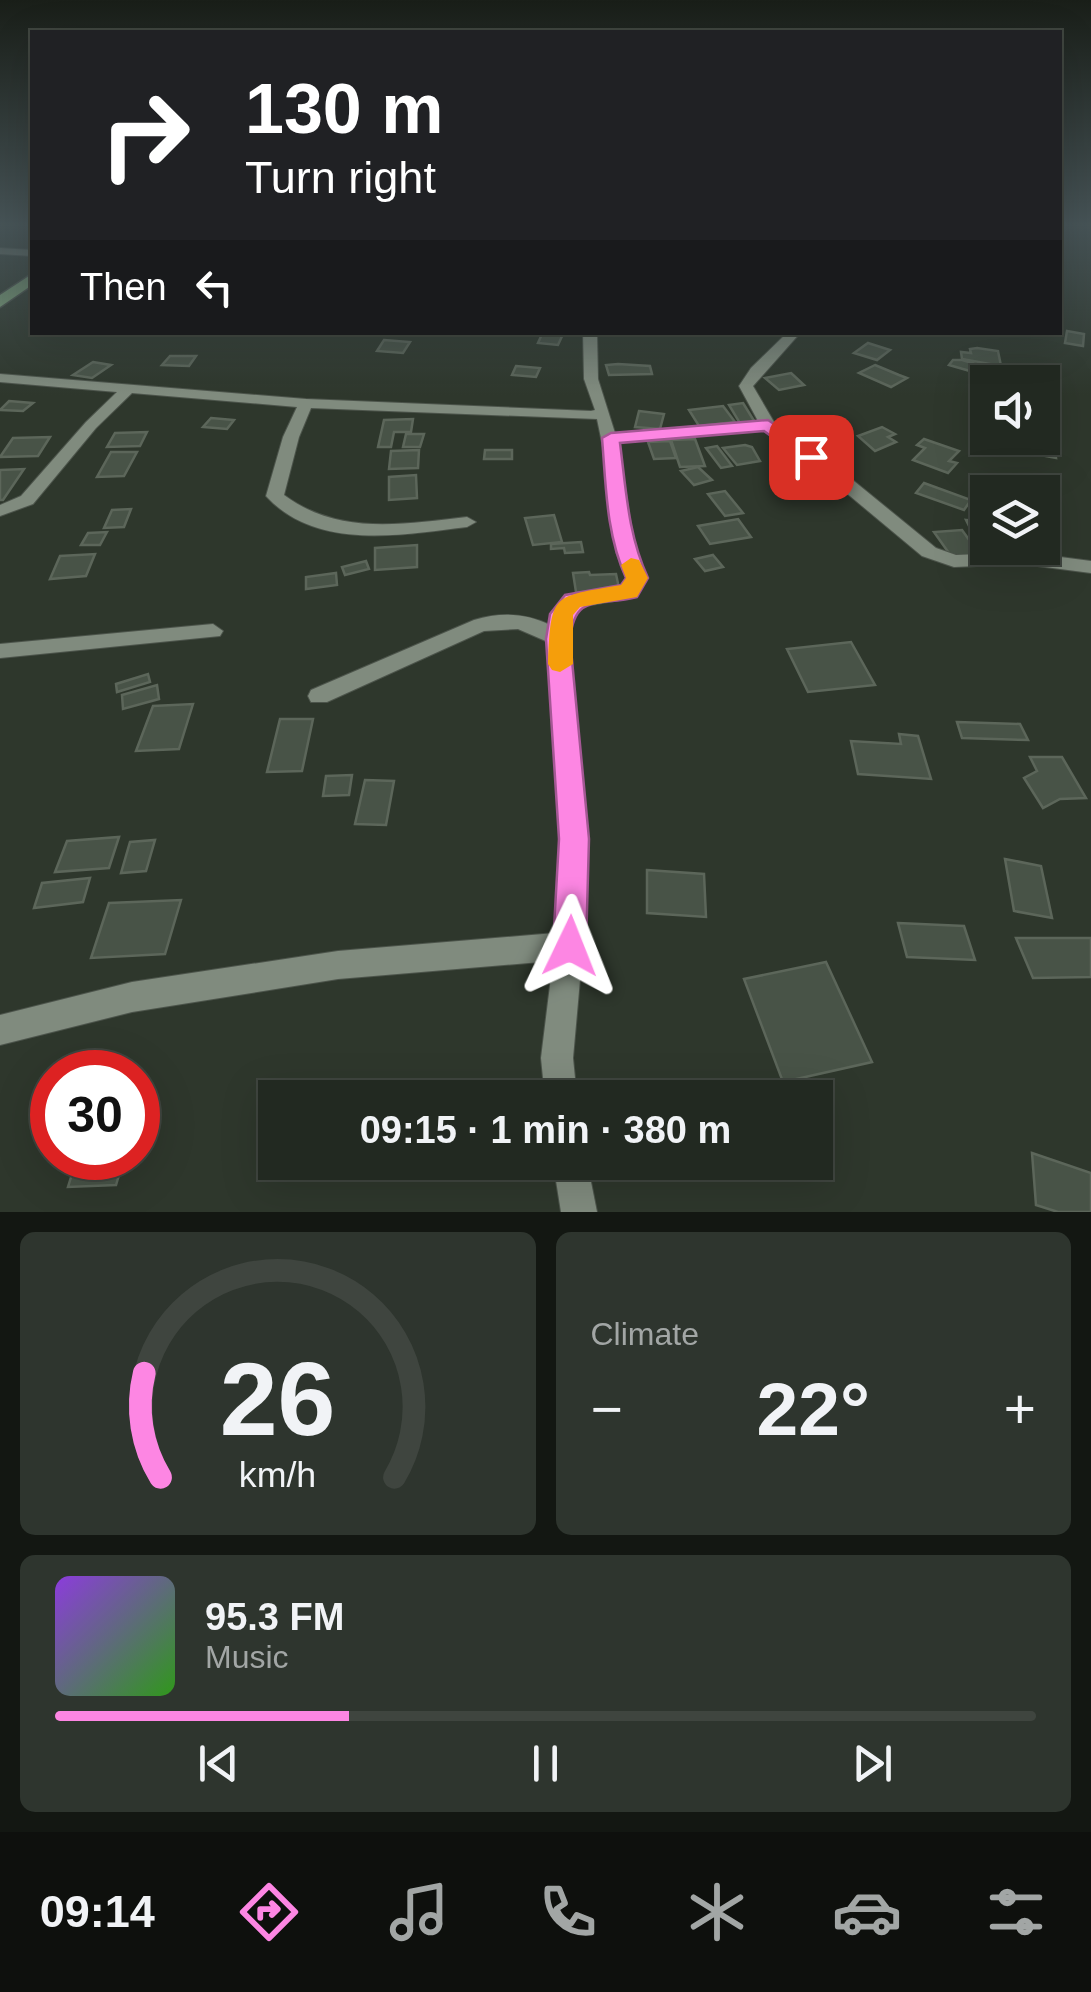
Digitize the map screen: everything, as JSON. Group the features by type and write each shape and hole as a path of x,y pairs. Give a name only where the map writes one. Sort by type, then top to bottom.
{"main road":[{"path":"0,302 27,282"}],"street":[{"path":"559,1080 557,1058 570,946 574,839 558,639 561,614 572,601 629,592 637,578 622,540 611,438 591,379 590,335"},
{"path":"793,335 782,351 750,377 746,386 768,425 832,472 914,543 942,558 1022,558 1091,567"},
{"path":"0,378 306,403 592,416 603,412"},
{"path":"0,510 27,500 91,424 128,390"},
{"path":"306,403 276,482 275,496 285,506 329,524 358,530 467,522"},
{"path":"611,438 768,425"},
{"path":"319,696 452,632 502,620 538,624 558,639"},
{"path":"0,651 213,631"},
{"path":"0,1030 132,998 338,965 570,946"},
{"path":"573,1180 579,1212"}],"building":[{"path":"1067,331 1084,334 1083,346 1065,343"},
{"path":"542,335 563,335 558,345 538,343"},
{"path":"384,340 410,342 403,353 377,351"},
{"path":"868,343 890,350 877,360 854,353"},
{"path":"970,349 998,351 1001,365 962,359 961,352 971,353"},
{"path":"170,356 196,356 189,366 162,365"},
{"path":"953,360 962,360 980,365 970,365 970,371 949,365"},
{"path":"93,362 111,365 92,378 73,375"},
{"path":"606,365 650,366 652,374 609,375"},
{"path":"875,365 907,378 891,387 859,373"},
{"path":"516,366 540,368 536,377 512,375"},
{"path":"791,373 804,385 779,390 765,378"},
{"path":"9,401 33,403 23,411 0,410"},
{"path":"743,403 756,424 741,425 729,405"},
{"path":"723,406 735,422 699,426 689,410"},
{"path":"639,411 664,414 660,429 635,427"},
{"path":"211,418 234,420 227,429 203,427"},
{"path":"413,419 411,432 394,432 391,447 378,447 384,420"},
{"path":"882,427 895,434 888,437 896,442 875,451 858,436"},
{"path":"147,432 140,446 107,447 115,433"},
{"path":"406,434 424,434 420,447 403,447"},
{"path":"50,437 38,456 0,457 13,438"},
{"path":"695,439 705,466 680,467 671,440"},
{"path":"924,439 959,451 949,461 957,463 948,473 913,460 925,448 917,445"},
{"path":"670,441 676,458 654,459 648,442"},
{"path":"717,446 732,466 721,468 706,448"},
{"path":"752,447 760,461 737,465 723,448"},
{"path":"419,450 418,468 389,469 391,451"},
{"path":"485,450 512,450 512,459 484,459"},
{"path":"111,452 137,452 124,476 97,477"},
{"path":"698,467 712,480 694,485 681,471"},
{"path":"24,469 3,500 0,500 0,470"},
{"path":"416,475 417,498 389,500 389,477"},
{"path":"924,483 970,501 964,510 916,493"},
{"path":"725,491 743,513 725,516 708,494"},
{"path":"131,509 124,527 104,528 112,510"},
{"path":"554,515 562,542 533,545 525,518"},
{"path":"738,519 751,537 710,544 698,526"},
{"path":"962,530 970,541 970,555 951,556 934,532"},
{"path":"107,532 100,545 81,545 88,533"},
{"path":"581,542 583,552 551,549 551,544"},
{"path":"417,545 417,567 375,570 375,548"},
{"path":"95,554 86,576 50,579 60,556"},
{"path":"713,555 723,567 705,571 695,559"},
{"path":"366,561 369,569 345,575 342,567"},
{"path":"336,573 337,585 306,589 306,577"},
{"path":"573,573 616,574 620,593 576,592"},
{"path":"851,642 875,685 808,692 787,649"},
{"path":"148,674 150,682 117,692 116,684"},
{"path":"157,685 159,699 123,709 122,695"},
{"path":"193,704 179,749 136,751 153,706"},
{"path":"280,719 313,719 302,771 267,772"},
{"path":"957,722 1020,724 1028,740 962,738"},
{"path":"899,734 918,736 931,779 858,774 851,741 901,744"},
{"path":"1030,757 1062,757 1086,798 1060,799 1043,808 1024,778 1037,771"},
{"path":"352,775 349,795 323,796 326,776"},
{"path":"365,780 394,781 386,825 355,824"},
{"path":"119,837 109,868 55,872 67,841"},
{"path":"155,840 146,871 121,873 130,842"},
{"path":"1005,859 1041,866 1052,918 1014,911"},
{"path":"647,870 704,874 706,917 647,913"},
{"path":"90,878 83,902 34,908 42,883"},
{"path":"181,900 165,954 91,958 109,903"},
{"path":"898,923 964,926 975,960 907,957"},
{"path":"1016,938 1091,938 1091,977 1033,978"},
{"path":"826,962 872,1062 782,1080 744,979"},
{"path":"1032,1153 1091,1173 1091,1212 1058,1212 1036,1205"},
{"path":"70,1180 117,1180 116,1185 68,1187"}],"slow traffic":[{"path":"560,664 561,614 572,601 629,592 637,578 631,565"}],"route":[{"path":"570,946 574,839 558,639 561,614 572,601 629,592 637,578 620,528 611,438 709,433 768,425 811,457"}]}
